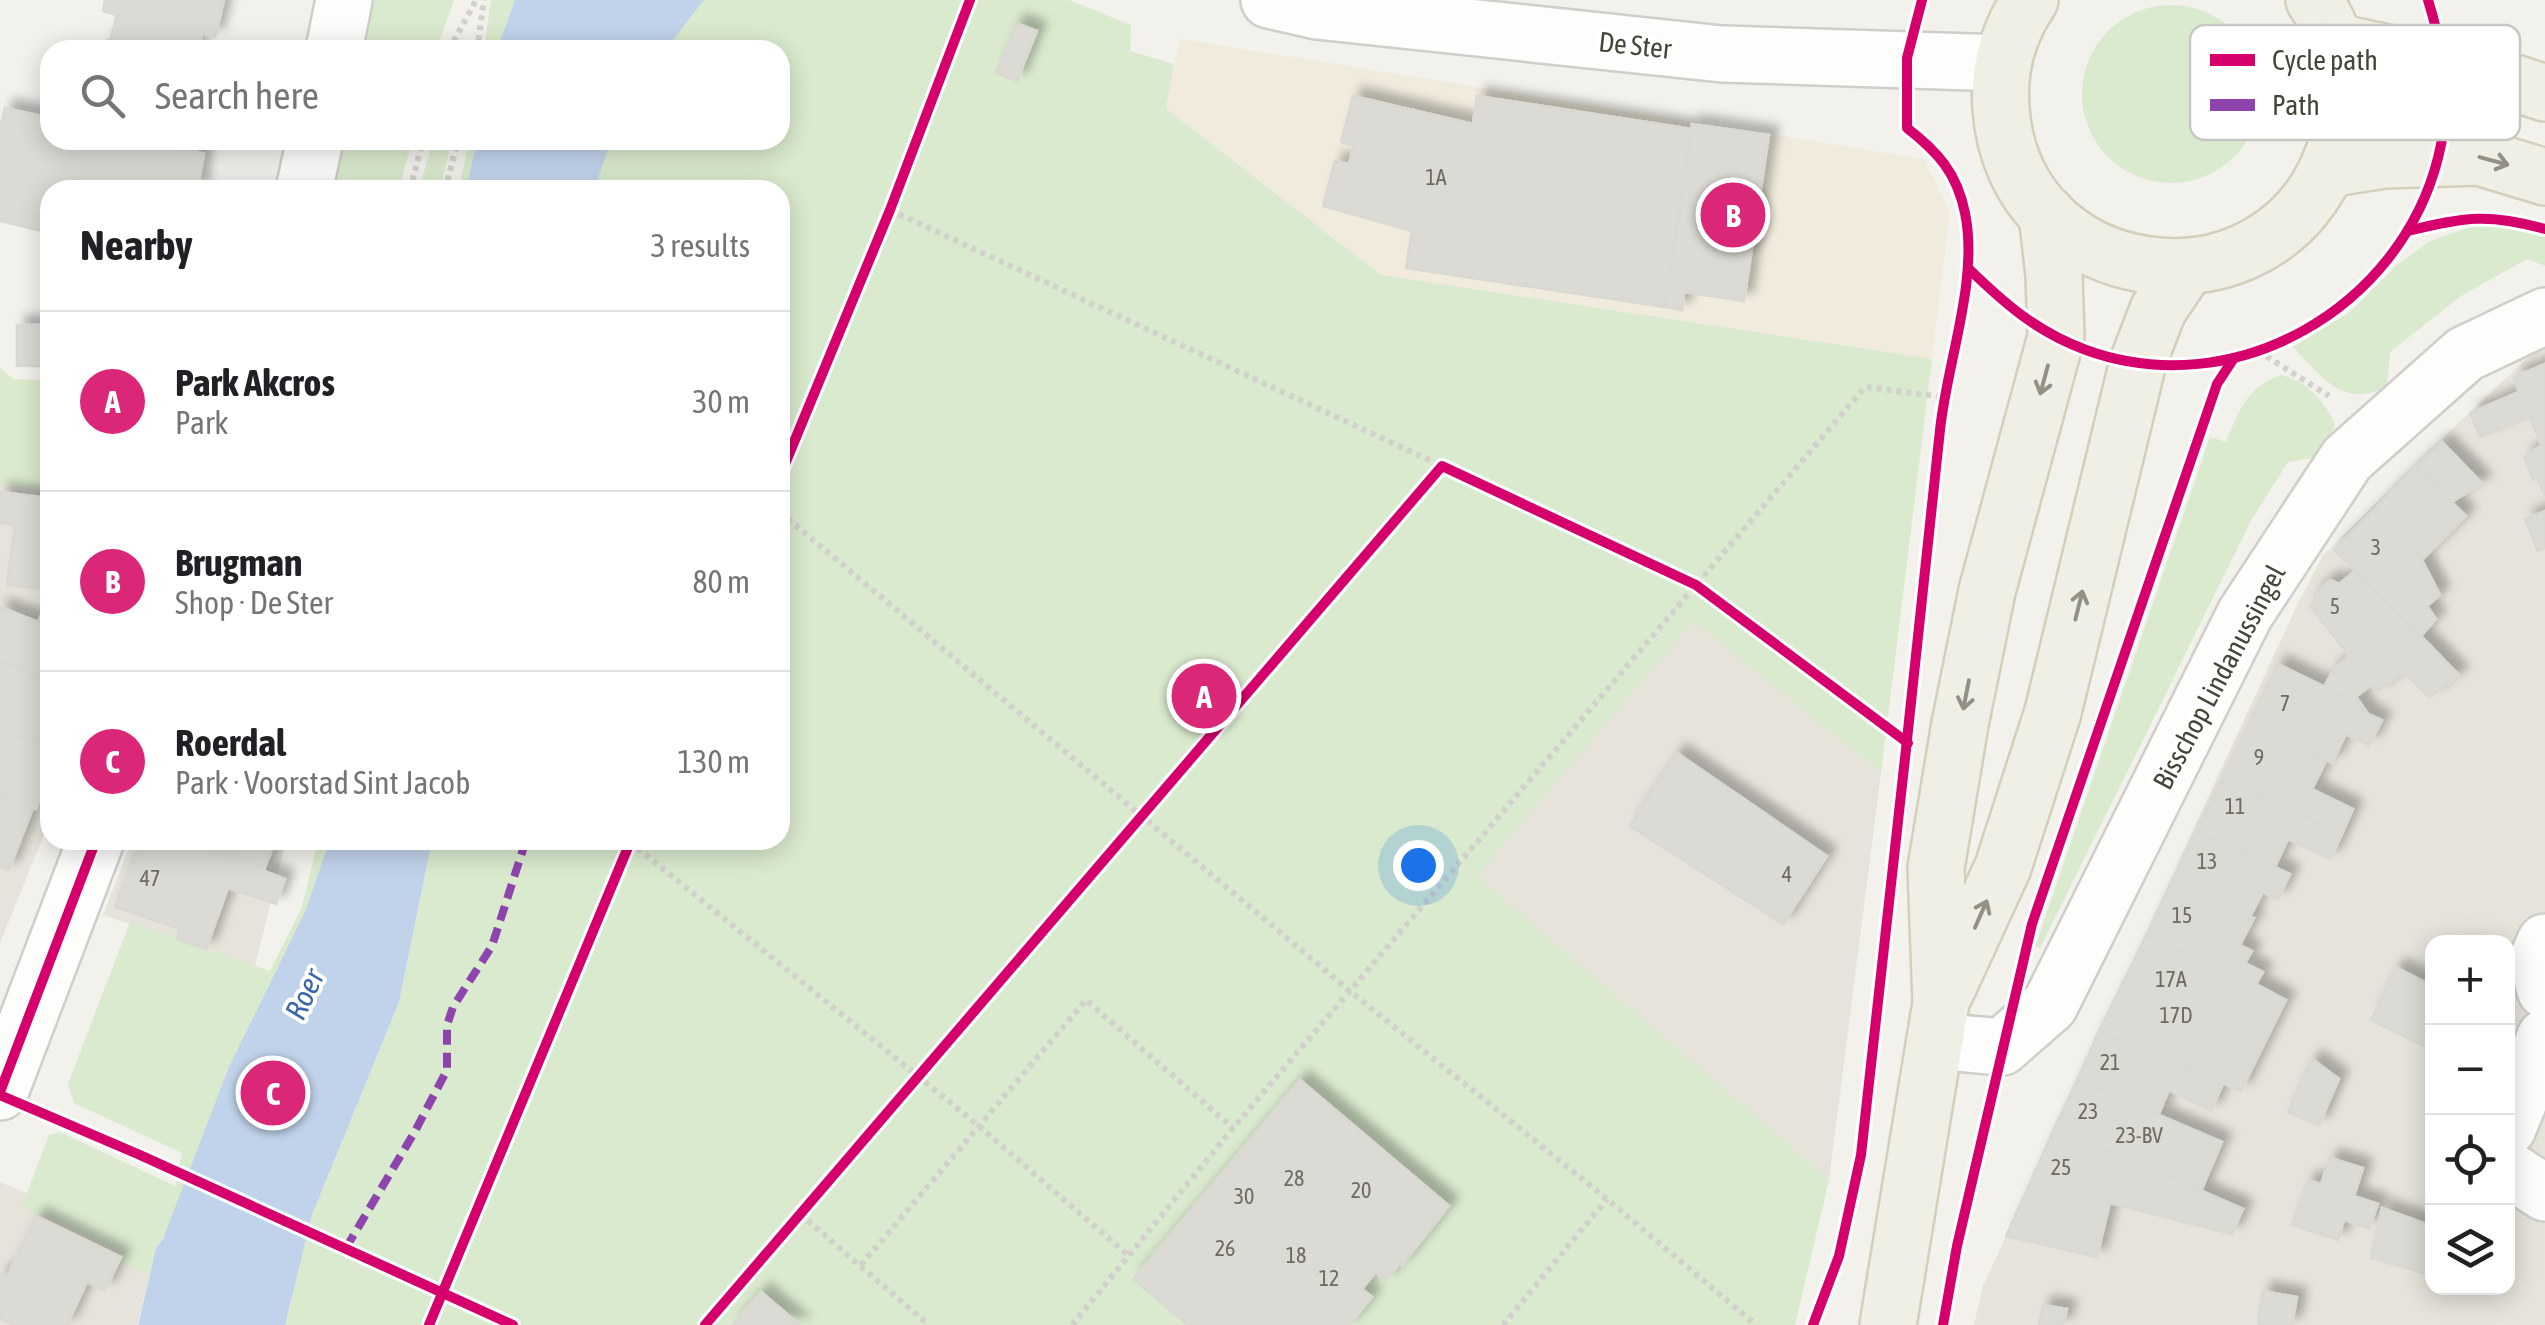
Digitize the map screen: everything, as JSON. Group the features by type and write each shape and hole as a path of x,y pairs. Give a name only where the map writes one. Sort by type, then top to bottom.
{"main road":[{"path":"2030,0 2011,35 2003,62 2000,92 2009,152 2022,180 2046,214 2063,230 2103,254 2128,262 2186,268 2220,262 2276,234 2297,216 2328,169 2339,140"},
{"path":"2520,85 2545,94"},
{"path":"2328,169 2384,160 2479,157 2545,177"},
{"path":"1888,1325 1938,1022 1936,868 1957,742 1988,591 2056,337 2046,214"},
{"path":"1938,1022 2008,850 2053,712 2138,362 2158,310 2186,268"}],"street":[{"path":"336,40 344,0"},
{"name":"De Ster","path":"1269,0 1317,11 1722,54 2003,62"},
{"path":"306,180 313,150"},
{"name":"Bisschop Lindanussingel","path":"1938,1022 2002,1047 2050,1005 2245,614 2347,459 2465,354 2545,316"},
{"path":"0,1092 92,850"},
{"path":"2545,942 2537,960 2545,990"},
{"path":"2513,1115 2545,1037"},
{"path":"2515,1174 2545,1193"}],"path":[{"path":"454,40 476,0"},
{"path":"478,40 484,0"},
{"path":"413,180 420,150"},
{"path":"448,180 456,150"},
{"path":"883,228 897,192"},
{"path":"890,210 1459,474"},
{"path":"2257,351 2381,429"},
{"path":"1942,416 1947,379"},
{"path":"1072,1325 1233,1128 1865,387 1944,397"},
{"path":"1429,480 1442,466"},
{"path":"790,520 1350,992 1756,1325"},
{"path":"1679,577 1711,596"},
{"path":"1128,830 1153,801"},
{"path":"623,860 627,850"},
{"path":"641,850 979,1126 1129,1256"},
{"path":"861,1265 1086,1000 1233,1128"},
{"path":"906,1091 931,1062"},
{"path":"1503,1325 1606,1199"},
{"path":"788,1228 812,1200"},
{"path":"800,1214 929,1325"}],"shaded area":[{"path":"1180,39 1924,159 1950,213 1932,359 1381,275 1165,109"},
{"path":"2545,348 2545,1325 1974,1325 1983,1286 2323,555 2533,353"},
{"path":"0,484 40,489 40,845 0,943"},
{"path":"1693,619 1881,773 1829,1180 1475,876"},
{"path":"128,850 284,850 255,966 103,915"},
{"path":"0,1182 156,1248 137,1325 0,1325"}],"green space":[{"path":"372,0 454,0 440,40 363,40"},
{"path":"491,0 1069,0 1131,25 1130,51 1174,64 1166,109 1381,275 1932,359 1881,773 1693,620 1476,876 1829,1180 1795,1325 285,1325 312,1215 399,1002 428,859 156,1248 150,1272 120,1264 122,1255 22,1206 49,1135 60,1132 175,1186 182,1153 74,1103 68,1084 130,922 270,971 302,907 316,850 790,850 790,180 460,180 468,150 790,150 790,40 485,40"},
{"path":"2154,7 2188,7 2226,25 2190,25 2190,140 2247,140 2245,143 2220,168 2188,181 2154,181 2122,168 2097,143 2084,111 2084,77 2097,45 2122,20"},
{"path":"338,150 409,150 402,180 331,180"},
{"path":"430,150 450,150 442,180 422,180"},
{"path":"2479,224 2514,226 2545,237 2545,266 2527,259 2461,296 2390,352 2387,386 2372,392 2346,392 2324,379 2293,347 2350,312 2396,266 2430,241"},
{"path":"0,368 13,379 40,380 40,489 0,484"},
{"path":"2281,375 2306,387 2331,416 2335,424 2325,456 2288,462 2252,519 2040,948 2035,947 2210,437 2226,442 2252,393"}],"water":[{"path":"515,0 704,0 673,40 501,40"},
{"path":"475,150 608,150 597,180 468,180"},
{"name":"Roer","path":"327,850 430,850 399,1002 312,1215 285,1325 138,1325 156,1248 163,1239 229,1067 305,912"}],"building":[{"path":"105,0 224,0 215,37 202,34 200,40 110,40 117,15 103,11"},
{"path":"1016,23 1037,31 1017,81 996,73"},
{"path":"1353,96 1473,124 1477,96 1692,129 1665,307 1406,268 1412,231 1323,206 1335,161 1349,164 1354,145 1341,142"},
{"path":"5,108 40,116 40,150 190,150 204,154 199,180 40,180 40,231 0,221 0,128"},
{"path":"1692,124 1769,135 1744,301 1684,292 1682,310 1665,307"},
{"path":"17,325 40,325 40,366 17,366"},
{"path":"2545,364 2545,443 2541,444 2530,417 2480,437 2470,413 2519,392 2514,377"},
{"path":"2442,442 2482,483 2452,502 2416,467"},
{"path":"2545,443 2545,496 2524,457"},
{"path":"2416,467 2466,516 2444,538 2395,488"},
{"path":"2395,488 2444,538 2422,560 2373,511"},
{"path":"0,492 40,497 40,589 7,585 15,525 0,523"},
{"path":"2373,511 2422,560 2440,595 2427,606 2436,619 2421,636 2334,550"},
{"path":"2545,511 2545,548 2538,551 2525,519"},
{"path":"2355,571 2459,675 2429,697 2404,672 2377,692 2371,685 2356,697 2362,705 2324,687 2334,669 2349,656 2310,606 2315,602 2314,594 2330,580 2339,584"},
{"path":"0,607 38,622 40,618 40,678 0,661"},
{"path":"0,661 40,678 40,745 0,729"},
{"path":"2278,664 2362,705 2368,714 2382,720 2369,745 2346,734 2332,763 2250,723"},
{"path":"2250,723 2326,761 2312,789 2353,809 2342,834 2223,778"},
{"path":"0,729 40,745 40,799 36,809 0,794"},
{"path":"1677,753 1827,856 1783,924 1630,826"},
{"path":"2223,778 2342,834 2330,859 2288,839 2274,869 2197,831"},
{"path":"0,794 33,808 9,870 0,867"},
{"path":"2197,831 2290,874 2278,899 2263,892 2250,917 2254,918 2252,922 2171,883"},
{"path":"136,850 218,850 265,867 264,871 285,879 276,904 228,888 206,949 177,939 180,929 115,907"},
{"path":"218,850 272,850 265,867"},
{"path":"2171,883 2252,922 2240,945 2252,951 2245,963 2263,972 2256,984 2286,1000 2146,936"},
{"path":"2146,936 2286,1000 2241,1091 2099,1031"},
{"path":"2396,967 2425,982 2425,1047 2371,1020"},
{"path":"2099,1031 2223,1084 2211,1111 2169,1090 2158,1116 2077,1080"},
{"path":"2312,1059 2339,1079 2319,1125 2288,1112"},
{"path":"1300,1080 1449,1206 1385,1281 1376,1272 1362,1289 1372,1297 1349,1325 1188,1325 1133,1279"},
{"path":"2077,1080 2222,1142 2201,1191 2055,1127"},
{"path":"2055,1127 2243,1209 2232,1234 2110,1203 2097,1257 2006,1236"},
{"path":"2330,1158 2363,1168 2354,1196 2378,1204 2369,1228 2344,1220 2338,1240 2292,1225 2308,1180 2321,1184"},
{"path":"2382,1208 2425,1223 2425,1274 2371,1258"},
{"path":"36,1216 121,1257 105,1290 87,1282 67,1325 14,1325 0,1319 0,1273 7,1277"},
{"path":"2263,1291 2297,1297 2292,1325 2260,1325"},
{"path":"761,1292 800,1325 732,1325"},
{"path":"2043,1305 2067,1309 2063,1325 2039,1325"}],"marked path":[{"path":"346,1248 447,1070 447,1025 453,1007 492,946 523,850"}],"cycle path":[{"path":"790,452 890,210 970,0"},
{"path":"1813,1325 1839,1256 1861,1155 1940,430 1968,266 1965,213 1957,186 1937,155 1907,128 1907,58 1922,0"},
{"path":"2428,0 2434,25"},
{"path":"1968,268 2037,326 2086,350 2142,363 2199,364 2253,353 2304,330 2349,299 2388,259 2418,212 2442,140"},
{"path":"2408,231 2476,219 2545,229"},
{"path":"1943,1325 1957,1246 2032,924 2217,384 2234,358"},
{"path":"705,1325 1442,466 1696,585 1908,743"},
{"path":"0,1092 92,850"},
{"path":"429,1325 627,850"},
{"path":"0,1095 513,1325"}],"place":[{"name":"Brugman","path":"1733,215"},
{"name":"Park Akcros","path":"1204,696"},
{"name":"Roerdal","path":"273,1093"}]}
